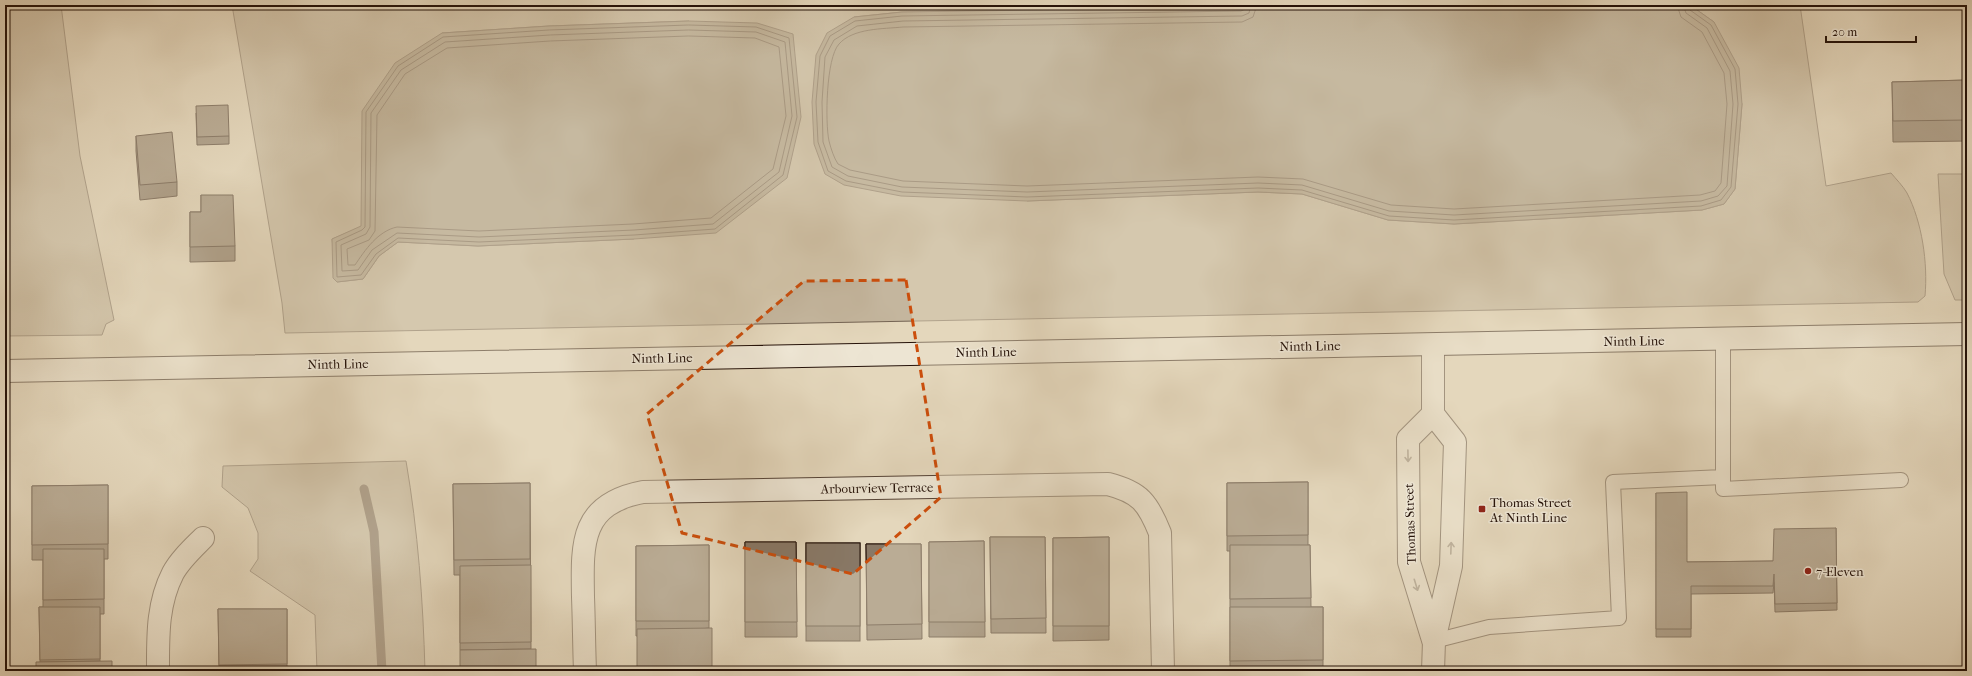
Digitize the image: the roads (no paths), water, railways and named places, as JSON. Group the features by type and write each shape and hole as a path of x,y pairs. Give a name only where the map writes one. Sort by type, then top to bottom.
{"main road":[{"name":"Ninth Line","path":"5,371 1967,334"},
{"path":"1433,345 1433,414"},
{"name":"Thomas Street","path":"1433,671 1434,641 1451,566 1455,442 1433,414 1408,439 1409,562 1434,641"},
{"name":"Arbourview Terrace","path":"585,671 582,555 586,534 597,515 610,504 625,496 643,492 1108,484 1128,489 1143,501 1153,515 1160,533 1163,671"},
{"path":"158,671 157,632 163,597 173,573 185,556 203,538"}],"lane":[{"path":"1723,339 1723,489 1764,489 1902,480"},
{"path":"1434,641 1489,627 1619,618 1613,482 1723,477"}],"water":[{"path":"1369,5 1690,5 1714,22 1739,68 1742,104 1735,189 1724,204 1702,210 1454,224 1388,220 1302,194 1258,192 1027,201 901,196 844,185 825,174 814,144 812,102 816,55 827,33 854,17 902,12"},
{"path":"689,21 757,23 793,34 801,117 787,178 716,233 634,239 478,246 398,242 379,256 363,279 337,282 333,278 332,239 361,226 362,111 395,63 442,33 549,26"}],"waterway":[{"path":"364,489 374,532 382,671"}],"place":[{"name":"Thomas Street At Ninth Line","path":"1482,509"},
{"name":"7-Eleven","path":"1808,571"}]}
